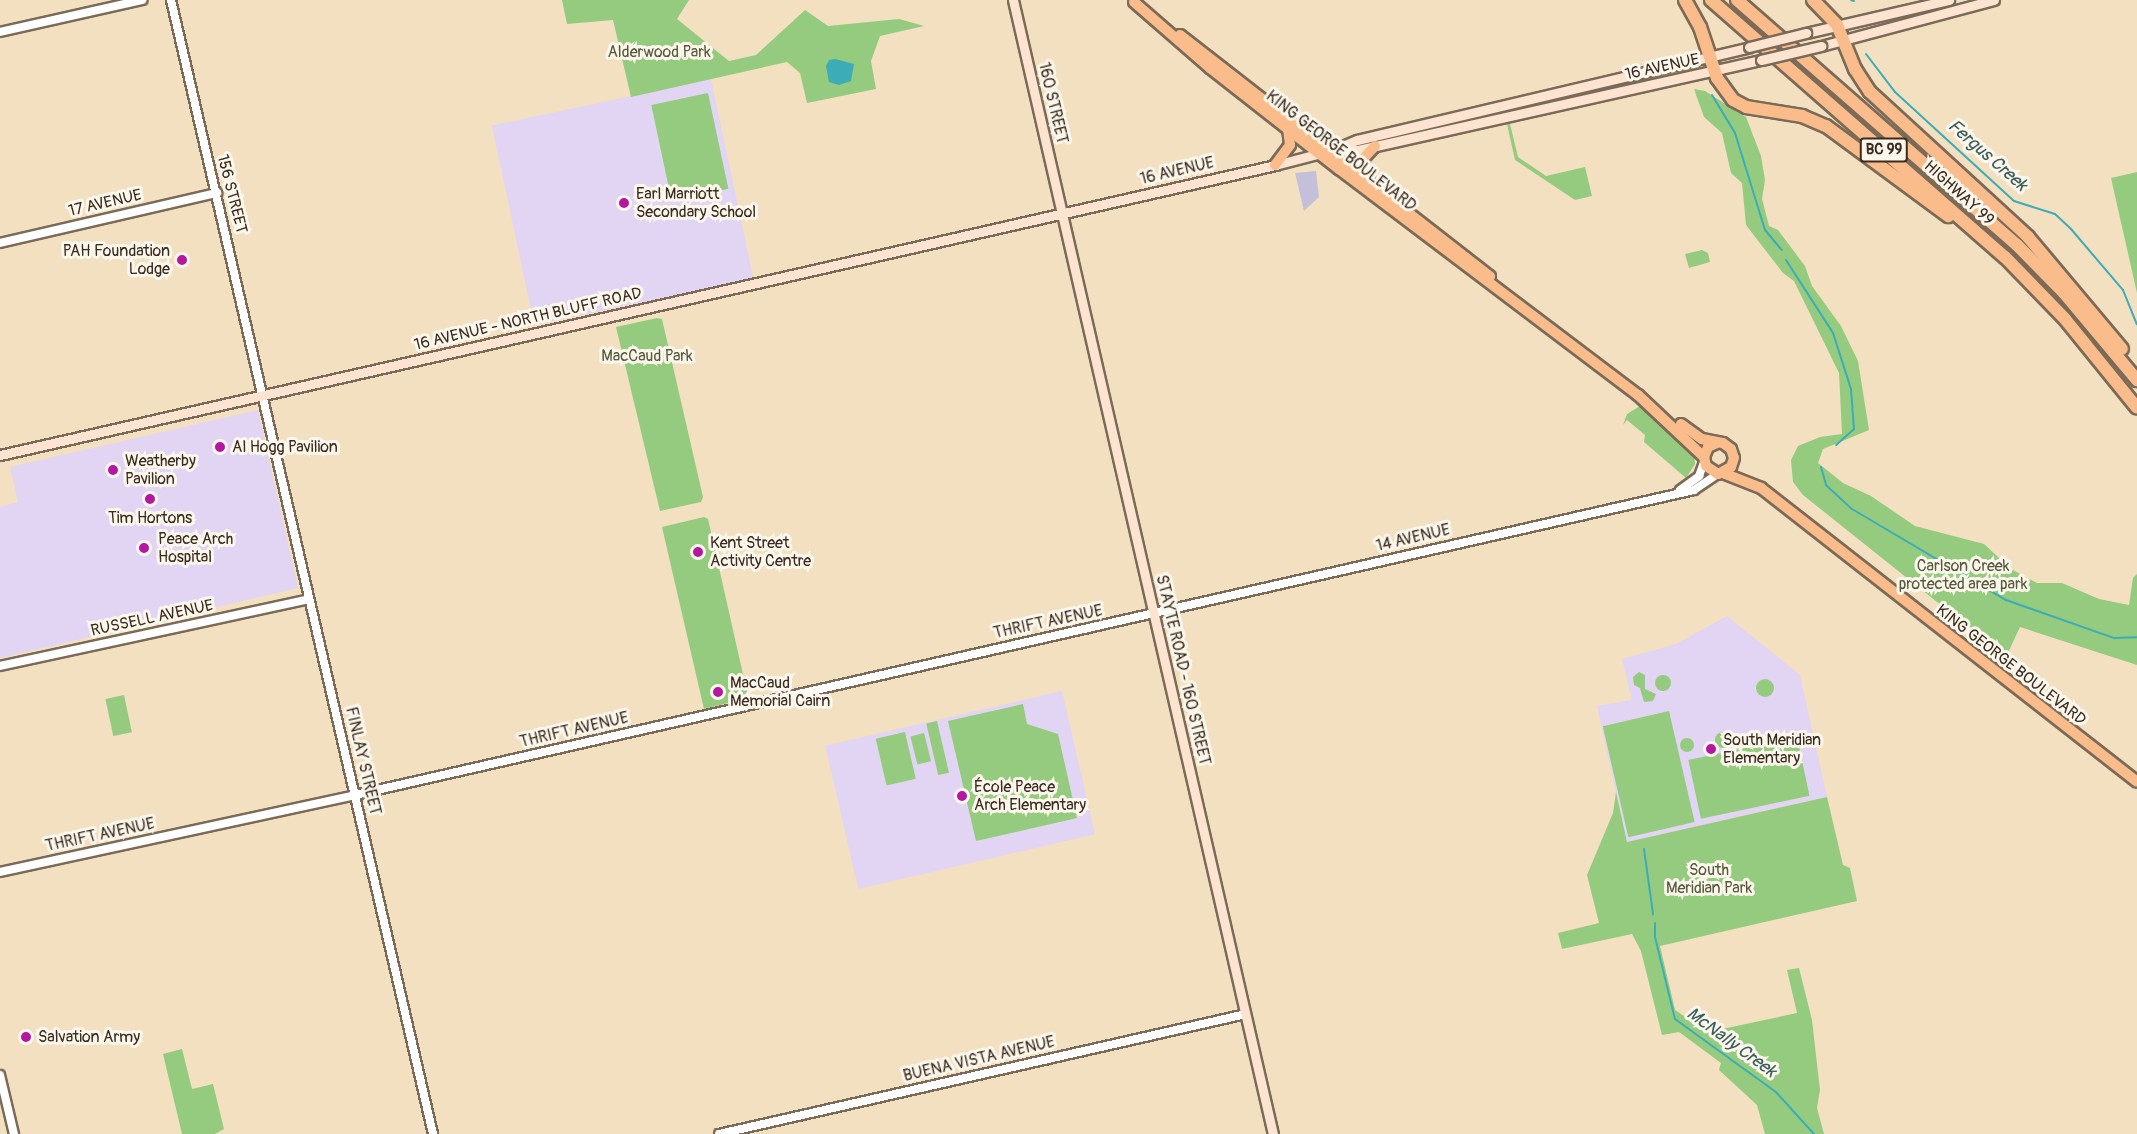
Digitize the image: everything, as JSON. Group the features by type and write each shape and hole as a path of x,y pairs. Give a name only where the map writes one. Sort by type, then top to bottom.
{"highway":[{"path":"1684,0 1696,19 1714,72 1727,94 1738,104 1815,120 1849,139 1942,211 2052,305"},
{"name":"HIGHWAY 99","path":"1711,0 1967,223 2052,305 2137,408"},
{"name":"HIGHWAY 99","path":"1737,0 2017,245 2078,309 2137,380"},
{"path":"1813,0 1837,25 1870,92 2028,237 2137,369"}],"main road":[{"name":"160 STREET","path":"1013,0 1063,213"},
{"name":"16 AVENUE","path":"1063,213 1275,165 1333,150 1357,140 1949,0"},
{"name":"16 AVENUE","path":"1333,150 1375,146 1553,105 1714,72 1994,0"},
{"name":"KING GEORGE BOULEVARD","path":"1132,1 1319,154 1536,315"},
{"name":"KING GEORGE BOULEVARD","path":"1132,1 1333,150 1638,395 1702,439 1717,443"},
{"path":"1553,105 1581,88"},
{"path":"1445,130 1456,116"},
{"path":"1275,165 1290,145 1288,129"},
{"path":"1364,175 1362,160 1375,146"},
{"name":"16 AVENUE - NORTH BLUFF ROAD","path":"0,455 1063,213"},
{"name":"STAYTE ROAD - 160 STREET","path":"1063,213 1273,1134"},
{"name":"KING GEORGE BOULEVARD","path":"1638,395 1704,459"},
{"path":"1717,443 1727,445 1734,458 1731,468 1720,473 1704,459 1708,447 1717,443"},
{"name":"KING GEORGE BOULEVARD","path":"1734,458 1752,482 2137,782"},
{"name":"KING GEORGE BOULEVARD","path":"1720,473 1752,482"}],"street":[{"path":"0,33 142,0"},
{"name":"156 STREET","path":"171,0 264,395"},
{"name":"17 AVENUE","path":"0,243 216,194"},
{"name":"FINLAY STREET","path":"264,395 433,1134"},
{"name":"14 AVENUE","path":"1677,492 1699,476 1704,459"},
{"name":"14 AVENUE","path":"1155,614 1677,492 1694,490 1720,473"},
{"name":"RUSSELL AVENUE","path":"0,666 309,599"},
{"name":"THRIFT AVENUE","path":"0,872 355,795 1155,614"},
{"name":"BUENA VISTA AVENUE","path":"719,1134 1246,1014"},
{"path":"0,1075 14,1134"}],"shaded area":[{"name":"Earl Marriott Secondary School","path":"711,79 753,279 534,325 492,126"},
{"path":"1316,171 1319,197 1304,211 1295,173"},
{"name":"Peace Arch Hospital","path":"258,410 298,588 0,658 0,507 18,502 10,467"},
{"name":"South Meridian Elementary","path":"1727,616 1800,675 1827,797 1627,842 1597,706 1632,700 1622,659 1676,644"},
{"name":"École Peace Arch Elementary","path":"1062,691 1095,834 858,889 825,746"}],"green space":[{"name":"Alderwood Park","path":"562,0 689,0 677,19 729,61 756,55 805,10 828,26 899,19 924,26 880,36 871,61 876,89 807,103 800,73 787,62 631,97 613,20 567,24"},
{"name":"Carlson Creek protected area park","path":"1694,89 1705,91 1746,117 1761,156 1765,180 1762,199 1769,226 1778,230 1805,266 1812,286 1841,326 1858,361 1869,430 1823,449 1818,463 1843,483 1871,496 1915,526 1984,544 2011,569 2037,583 2062,583 2099,599 2129,605 2133,578 2137,574 2137,665 2020,627 2006,657 1803,495 1793,482 1791,460 1798,446 1820,437 1842,434 1839,373 1794,281 1783,273 1746,225 1742,183 1731,173 1722,133 1704,117"},
{"path":"708,93 728,189 672,201 651,105"},
{"path":"1507,124 1510,124 1518,157 1546,176 1585,167 1592,196 1575,200 1515,160"},
{"path":"2137,172 2137,293 2111,178"},
{"path":"1702,250 1708,253 1710,262 1689,268 1685,254"},
{"name":"MacCaud Park","path":"657,318 662,319 703,497 701,502 660,511 616,327"},
{"path":"1640,406 1694,453 1695,464 1686,478 1644,442 1645,435 1627,420 1623,425 1627,414"},
{"path":"704,517 708,519 747,692 744,699 704,709 662,527"},
{"path":"1639,672 1645,675 1645,689 1656,694 1653,701 1644,702 1640,688 1634,685 1633,677"},
{"path":"1663,675 1671,683 1663,691 1655,683"},
{"path":"1761,679 1769,679 1774,684 1772,695 1761,697 1756,692 1756,684"},
{"path":"124,695 132,732 113,736 105,699"},
{"path":"1023,704 1027,724 1058,734 1077,818 976,841 948,721"},
{"path":"1669,711 1695,822 1628,837 1603,726"},
{"path":"937,721 949,773 938,775 926,723"},
{"path":"905,732 916,779 887,786 876,739"},
{"path":"1720,732 1726,732 1731,740 1729,746 1720,748 1715,743 1715,737"},
{"path":"924,733 931,761 917,765 910,736"},
{"path":"1797,737 1809,796 1701,819 1688,760"},
{"path":"1684,738 1690,738 1694,745 1690,752 1684,752 1680,748 1680,742"},
{"name":"South Meridian Park","path":"1616,792 1627,842 1827,797 1843,865 1850,868 1857,901 1660,946 1675,1010 1708,1032 1797,1013 1787,970 1799,968 1812,1020 1820,1090 1817,1108 1824,1134 1765,1134 1757,1105 1719,1070 1721,1063 1679,1032 1662,1035 1641,951 1632,934 1562,949 1558,933 1599,923 1587,875 1613,813"},
{"path":"182,1049 192,1089 213,1084 224,1129 215,1134 182,1134 163,1054"}],"water":[{"path":"835,59 854,64 851,81 839,85 829,82 826,66 829,60"}],"waterway":[{"name":"Fergus Creek","path":"1866,54 1895,92 2014,201 2055,214 2071,229 2123,290 2137,324"},
{"path":"1712,95 1735,133 1765,230 1782,250"},
{"path":"1786,260 1833,333 1851,389 1854,429 1836,445"},
{"path":"1821,467 1826,485 1852,509 2006,600 2114,638 2137,637"},
{"name":"McNally Creek","path":"1644,849 1653,914"},
{"name":"McNally Creek","path":"1655,923 1655,937 1675,1019 1776,1092 1814,1134"}],"place":[{"name":"Earl Marriott Secondary School","path":"624,203"},
{"name":"PAH Foundation Lodge","path":"182,260"},
{"name":"Al Hogg Pavilion","path":"220,447"},
{"name":"Weatherby Pavilion","path":"113,470"},
{"name":"Tim Hortons","path":"150,499"},
{"name":"Peace Arch Hospital","path":"144,548"},
{"name":"Kent Street Activity Centre","path":"698,552"},
{"name":"MacCaud Memorial Cairn","path":"718,692"},
{"name":"South Meridian Elementary","path":"1711,749"},
{"name":"École Peace Arch Elementary","path":"962,796"},
{"name":"Salvation Army","path":"26,1037"}]}
